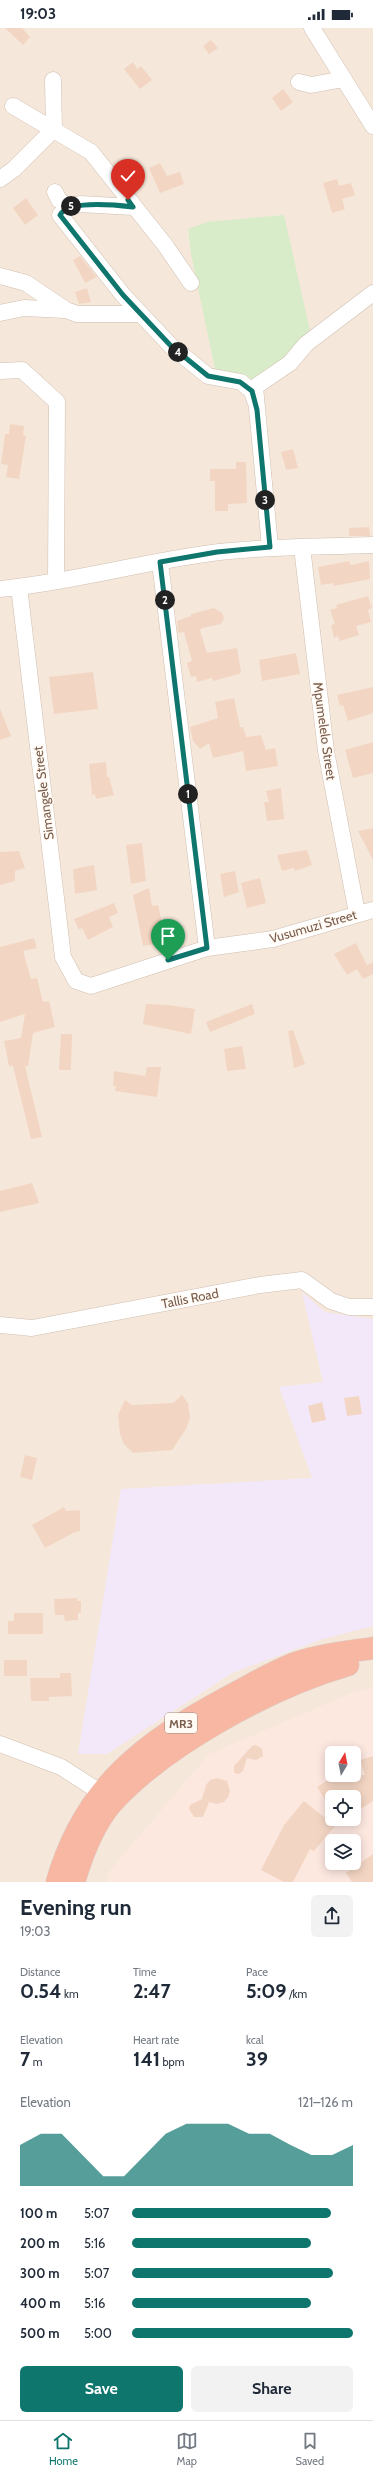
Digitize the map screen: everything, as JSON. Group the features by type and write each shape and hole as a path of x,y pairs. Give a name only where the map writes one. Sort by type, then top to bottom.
{"highway":[{"name":"MR3","path":"57,1882 64,1856 133,1758 167,1731 248,1686 294,1664 373,1648"},
{"name":"MR3","path":"74,1882 81,1859 97,1825 107,1797 138,1778 174,1752 267,1696 296,1682 330,1670 356,1663 373,1662"}],"street":[{"path":"312,28 373,126"},
{"path":"299,82 311,86 344,79"},
{"path":"0,179 14,169 54,129 53,80"},
{"path":"13,106 91,152 105,167 133,207 165,245 191,283"},
{"path":"55,192 59,200 69,207"},
{"path":"133,207 80,204 69,207 60,215 99,266 171,346 208,376 240,382 252,391 257,410"},
{"path":"0,276 26,283 66,310"},
{"path":"270,547 255,387 290,363 306,344 373,293"},
{"path":"0,313 24,308 66,310 85,315 124,312 141,314"},
{"path":"0,370 22,370 57,402 56,581"},
{"path":"0,589 56,581 217,552 270,547 373,545"},
{"name":"Mpumelelo Street","path":"302,547 326,751 357,913"},
{"path":"160,562 207,948"},
{"name":"Simangele Street","path":"19,587 63,956 76,981 91,986"},
{"name":"Vusumuzi Street","path":"91,986 207,948 273,939 357,913 373,910"},
{"name":"Tallis Road","path":"0,1325 32,1328 260,1285 302,1280 331,1301 349,1307 373,1307"},
{"path":"0,1744 61,1767 107,1797"}],"shaded area":[{"path":"0,28 373,28 373,1882 0,1882"},
{"path":"302,1292 325,1312 373,1319 373,1626 320,1640 232,1673 107,1754 78,1754 121,1489 312,1478 279,1387 323,1382"},
{"path":"373,1687 373,1882 107,1882 109,1872 209,1754 352,1693"}],"green space":[{"path":"284,215 311,335 259,381 216,374 191,254 188,229 207,222"}],"building":[{"path":"5,28 22,28 30,37 23,45"},
{"path":"211,40 218,48 209,54 203,46"},
{"path":"133,62 137,69 141,66 152,80 140,89 124,69"},
{"path":"283,89 293,102 281,111 272,98"},
{"path":"160,163 167,176 180,172 184,184 160,193 149,168"},
{"path":"337,179 339,186 351,183 355,195 342,199 345,209 332,213 323,183"},
{"path":"26,198 38,215 25,225 13,208"},
{"path":"80,256 97,277 85,283 73,260"},
{"path":"87,288 91,302 79,304 75,292"},
{"path":"10,424 24,426 23,435 26,436 19,479 6,477 8,465 1,464 5,434 9,434"},
{"path":"293,449 298,468 286,470 281,452"},
{"path":"236,462 246,462 247,503 228,504 228,511 215,511 215,481 210,481 210,469 236,469"},
{"path":"369,527 370,536 349,536 349,528"},
{"path":"349,561 351,565 369,561 370,579 334,586 333,583 321,585 318,567"},
{"path":"368,596 372,608 368,610 371,622 356,626 359,635 340,641 338,636 334,638 331,625 335,624 330,610 337,608 336,605"},
{"path":"214,608 222,613 224,618 221,624 202,628 200,630 207,653 237,648 241,672 239,674 213,681 212,678 197,682 196,676 191,677 187,663 192,661 184,632 178,633 177,621 191,616 191,614"},
{"path":"296,653 300,674 262,681 259,660"},
{"path":"93,672 98,709 54,714 49,677"},
{"path":"373,687 373,713 348,721 343,705 340,706 337,695"},
{"path":"234,698 240,727 243,727 246,737 261,735 266,750 275,748 278,766 246,771 243,751 213,758 209,743 200,749 193,741 190,727 218,718 215,702"},
{"path":"0,709 11,736 0,740"},
{"path":"373,742 373,773 353,778 345,750"},
{"path":"106,762 107,777 109,777 114,795 96,799 95,794 92,795 89,764"},
{"path":"281,788 284,819 267,821 264,802 269,802 266,791"},
{"path":"373,828 373,860 358,831"},
{"path":"142,843 146,881 131,884 126,845"},
{"path":"307,850 312,865 295,871 294,868 282,871 277,855"},
{"path":"19,851 25,868 15,871 15,881 0,885 0,852"},
{"path":"94,865 97,890 75,894 73,869"},
{"path":"235,871 239,892 224,897 220,874"},
{"path":"260,878 266,903 247,908 241,883"},
{"path":"149,888 152,906 158,905 164,932 167,931 169,941 143,946 133,895"},
{"path":"114,903 118,913 109,917 113,927 88,940 82,928 79,930 74,919"},
{"path":"34,938 37,948 23,951 31,979 37,978 43,1002 49,1001 55,1027 33,1033 28,1066 25,1066 42,1137 31,1139 13,1066 9,1066 4,1041 21,1038 25,1014 0,1022 0,947"},
{"path":"356,943 367,965 373,962 373,974 363,979 357,969 347,975 334,954"},
{"path":"146,1004 168,1005 195,1009 191,1034 143,1024"},
{"path":"252,1004 255,1014 210,1032 206,1022"},
{"path":"293,1030 305,1064 294,1068 288,1031"},
{"path":"61,1034 72,1034 71,1070 59,1070"},
{"path":"242,1046 246,1069 227,1071 224,1049"},
{"path":"147,1067 161,1067 157,1097 115,1091 116,1086 113,1086 114,1071 145,1076"},
{"path":"32,1183 39,1203 0,1212 0,1191"},
{"path":"182,1395 188,1403 190,1418 186,1429 172,1450 133,1453 124,1444 120,1434 118,1415 125,1400 132,1405 173,1403"},
{"path":"359,1396 362,1414 347,1416 344,1398"},
{"path":"322,1402 326,1420 312,1423 308,1406"},
{"path":"25,1455 37,1458 32,1480 20,1477"},
{"path":"64,1507 66,1511 80,1510 80,1531 75,1532 45,1548 32,1525"},
{"path":"77,1598 77,1601 81,1601 81,1613 78,1613 78,1620 65,1621 64,1615 55,1615 54,1599"},
{"path":"14,1613 43,1613 43,1634 8,1634 8,1621 14,1621"},
{"path":"4,1660 27,1660 27,1676 4,1676"},
{"path":"60,1673 71,1673 72,1696 49,1697 49,1701 31,1701 30,1678 60,1678"},
{"path":"256,1745 262,1749 263,1756 256,1760 247,1758 243,1771 239,1774 234,1773 234,1766 252,1746"},
{"path":"373,1756 373,1801 361,1809 361,1790 325,1790 325,1800 317,1787 325,1782 361,1782 361,1775 365,1775 361,1760"},
{"path":"217,1778 227,1781 230,1791 228,1797 224,1802 217,1804 209,1802 203,1817 194,1817 189,1809 190,1805 202,1799 206,1785 210,1780"},
{"path":"304,1801 325,1818 325,1826 335,1826 328,1834 325,1834 325,1838 314,1851 310,1849 293,1882 284,1882 261,1870 284,1825"},
{"path":"373,1854 373,1882 352,1882 346,1873 350,1870 361,1870 361,1862"}],"route":[{"path":"128,200 133,207 80,204 69,207 62,211 60,215 123,295 171,346 208,376 240,382 252,391 257,410 270,547 217,552 160,562 207,948 168,960"}]}
